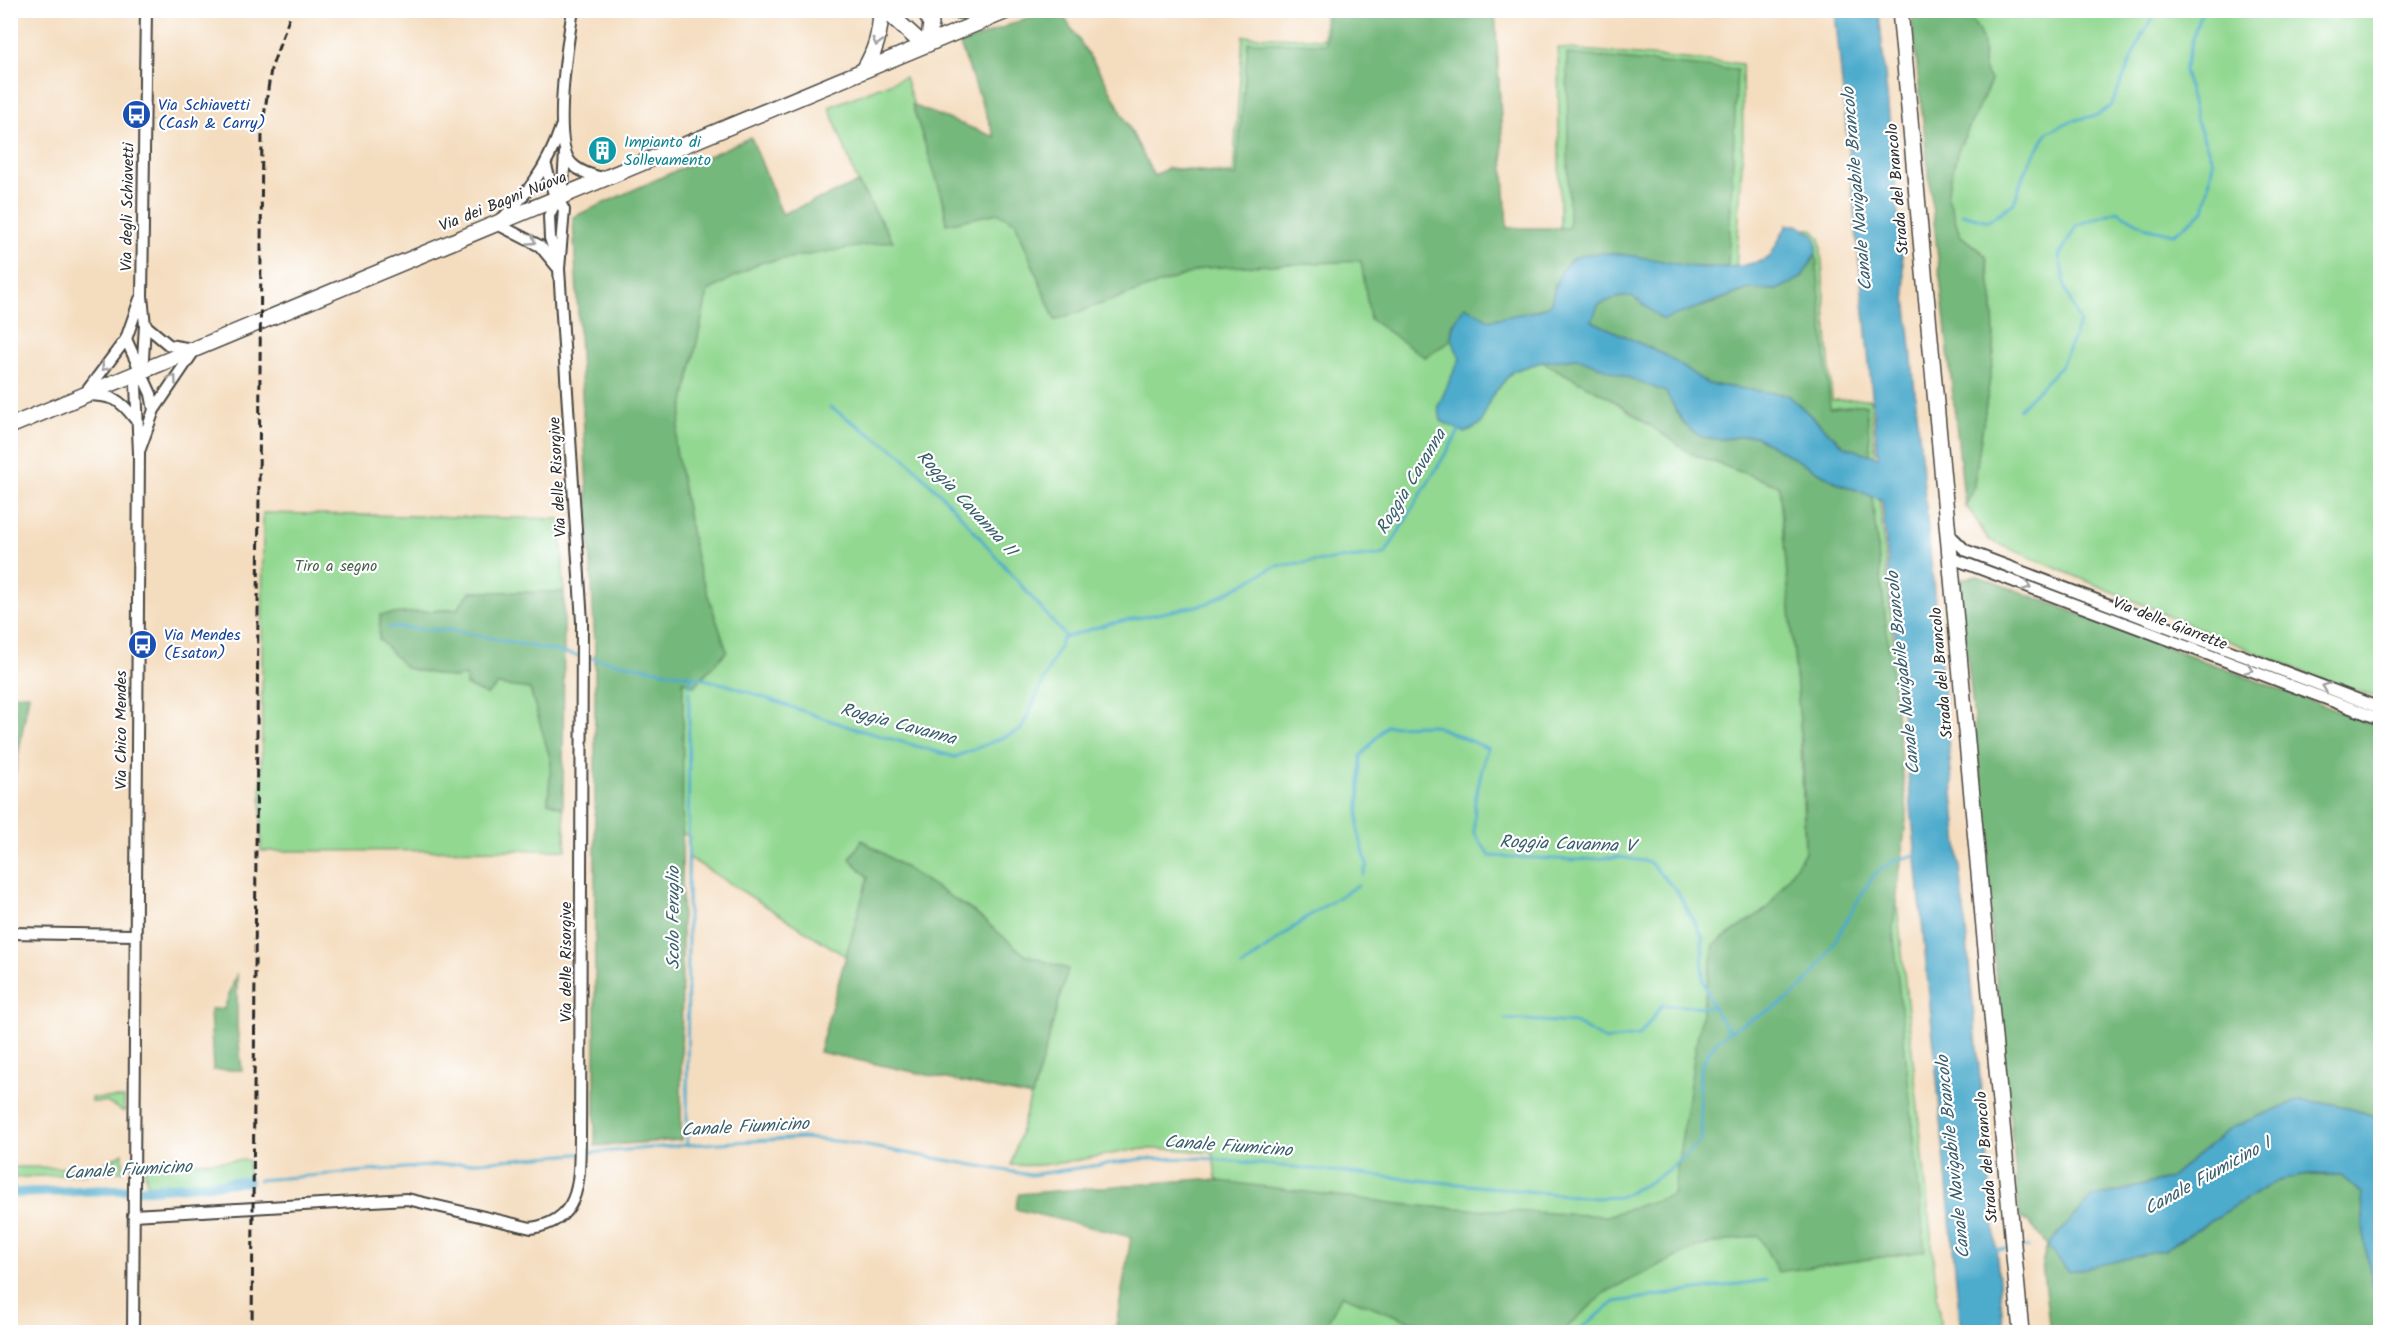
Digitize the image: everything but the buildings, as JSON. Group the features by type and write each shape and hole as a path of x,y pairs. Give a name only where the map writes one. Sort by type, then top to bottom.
{"street":[{"name":"Via degli Schiavetti","path":"140,372 145,325 142,296 146,10"},
{"path":"559,269 540,246 497,224 518,204 546,166 561,127 566,59 573,10"},
{"path":"864,70 874,53 880,34 881,10"},
{"path":"885,10 918,40 928,44 931,24 924,10"},
{"path":"950,10 1005,12"},
{"name":"Strada del Brancolo","path":"1900,10 2021,1332"},
{"name":"Via dei Bagni Nuova","path":"10,426 606,180 1005,12"},
{"name":"Via delle Risorgive","path":"133,1215 407,1199 531,1228 545,1226 566,1212 577,1190 580,1164 583,681 582,622 559,269 550,238 549,216 563,185 565,151 561,127"},
{"path":"565,151 571,164 586,173 606,180"},
{"path":"546,166 557,200"},
{"name":"Via degli Schiavetti","path":"84,395 126,339 142,296"},
{"path":"145,325 154,335 169,345 195,349"},
{"path":"126,339 152,394 154,410"},
{"name":"Via Chico Mendes","path":"139,453 154,410 195,349"},
{"name":"Via Chico Mendes","path":"133,1332 139,453 135,418 136,385 140,372"},
{"path":"84,395 109,396 121,402 135,418"},
{"name":"Via delle Giarrette","path":"1948,544 2380,708"},
{"name":"Via delle Giarrette","path":"1948,544 1965,563 2380,719"},
{"path":"1950,573 1965,563"},
{"path":"10,933 134,935"}],"green space":[{"path":"1044,11 1060,11 1105,80 1154,176 1168,168 1236,177 1248,42 1326,44 1328,11 1495,11 1507,228 1569,228 1567,54 1737,70 1728,267 1697,267 1555,284 1551,304 1540,309 1503,318 1453,323 1450,341 1425,357 1370,319 1361,261 1205,268 1055,320 1015,222 998,213 946,224 944,202 912,105 995,137 960,45"},
{"path":"1325,11 1477,11 1491,235 1563,242 1560,227 1558,48 1742,64 1743,146 1736,271 1761,271 1802,229 1812,229 1820,238 1832,400 1870,399 1899,706 1800,720 1805,852 1896,894 1941,1332 1118,1332 1323,1270 1216,1178 1213,1153 1145,1149 1042,1165 1011,1165 1059,999 850,959 688,857 688,835 680,834 640,284 887,232 858,183 829,107 905,77 943,199 945,215 1154,177 1168,168 1233,174 1243,36 1324,39"},
{"path":"1911,11 1964,11 1980,35 1984,67 1991,81 1958,150 1947,194 1960,235 1986,256 1993,305 1994,351 1973,491 1965,506"},
{"path":"1964,11 2380,11 2380,699 2296,669 1989,540 1965,506 1973,491 1994,351 1993,305 1986,256 1960,235 1947,194 1958,150 1991,81 1984,67 1980,35"},
{"path":"751,137 782,214 858,183 893,241 760,263 708,291 675,444 697,563 727,651 694,686 683,681 681,1140 595,1146 595,646 573,217"},
{"path":"1816,254 1830,408 1866,404 1871,455 1845,447 1788,395 1708,384 1665,355 1591,322 1598,305 1615,298 1632,296 1702,307 1749,289 1777,290 1801,278"},
{"path":"1577,357 1666,392 1684,425 1723,439 1742,434 1755,436 1838,483 1872,496 1907,812 1893,928 1925,1251 1778,1272 1758,1235 1697,1247 1606,1292 1562,1332 1419,1332 1422,1326 1342,1295 1322,1332 1115,1332 1131,1237 1015,1209 1019,1194 1203,1179 1417,1206 1606,1216 1673,1195 1714,944 1768,908 1805,852 1803,756 1779,486 1692,454 1608,397 1542,362"},
{"name":"Tiro a segno","path":"263,513 561,519 564,592 470,592 457,609 381,615 379,639 466,676 530,689 552,762 548,802 563,808 566,850 261,851"},
{"path":"1978,576 2380,727 2380,1121 2375,1116 2334,1104 2299,1100 2232,1127 2168,1179 2092,1198 2164,1250 2273,1182 2301,1176 2340,1175 2362,1194 2364,1238 2375,1297 2380,1303 2380,1332 2314,1330 2050,1332 2042,1263 2047,1245 2029,1222 2020,1217 1989,910 1985,820 1959,579"},
{"path":"470,592 564,592 563,808 548,802 551,762 530,689 498,685 486,695 466,685 466,676 454,678 406,668 379,639 380,615 457,609"},
{"path":"29,694 14,778 11,778 11,695"},
{"path":"862,840 973,911 1024,954 1068,969 1032,1097 819,1052 868,877 850,859"},
{"path":"237,973 237,1027 242,1070 213,1070 210,1009 224,1009"},
{"path":"91,1098 124,1098 124,1112 106,1102 91,1102"},
{"path":"123,1153 123,1171 11,1178 11,1167 97,1168"},
{"path":"248,1160 248,1178 147,1185 144,1164"}],"water":[{"name":"Canale Navigabile Brancolo","path":"1835,11 1879,11 2004,1332 1961,1332 1882,500 1838,483 1755,436 1710,439 1701,436 1686,426 1666,392 1577,358 1542,362 1513,371 1491,397 1481,424 1465,433 1441,421 1438,406 1460,358 1453,343 1452,331 1453,325 1465,306 1489,320 1540,310 1551,304 1559,276 1565,266 1580,256 1630,255 1696,267 1724,268 1751,264 1769,258 1787,225 1797,225 1812,233 1816,240 1816,254 1801,278 1777,290 1749,289 1663,320 1632,296 1615,298 1598,305 1592,321 1665,355 1708,384 1788,395 1845,447 1878,457"},
{"path":"2299,1100 2334,1104 2375,1116 2380,1121 2380,1303 2375,1297 2364,1238 2362,1194 2340,1175 2311,1174 2274,1182 2164,1250 2069,1272 2047,1246 2092,1198 2168,1179 2232,1127"}],"waterway":[{"name":"Roggia Cavanna","path":"1962,214 1988,221 2014,203 2025,170 2048,132 2071,121 2097,115 2111,106 2141,37 2157,10"},
{"path":"2019,409 2061,366 2080,323 2066,290 2059,256 2077,225 2117,211 2147,228 2174,234 2204,211 2213,162 2196,119 2184,70 2199,17 2205,10"},
{"name":"Roggia Cavanna II","path":"830,407 902,455 956,510 1066,637"},
{"name":"Roggia Cavanna","path":"690,686 691,676 728,685 849,727 955,757 1021,730 1063,638 1108,624 1206,604 1276,566 1385,554 1461,428"},
{"path":"389,627 456,631 579,656"},
{"path":"586,657 691,676"},
{"name":"Scolo Feruglio","path":"687,1145 689,692"},
{"name":"Roggia Cavanna V","path":"1363,875 1367,865 1358,831 1361,756 1386,726 1433,725 1487,748 1475,800 1474,833 1490,856 1576,860 1619,857 1649,862 1677,891 1702,936 1703,980 1713,1007 1729,1032"},
{"name":"Canale Fiumicino","path":"259,1180 687,1145 803,1138 844,1142 1030,1175 1142,1159 1203,1158 1595,1198 1619,1197 1671,1168 1701,1141 1700,1082 1703,1063 1709,1050 1729,1032 1779,1005 1803,986 1826,956 1876,873 1893,861 1920,854"},
{"name":"Roggia Cavanna V","path":"1242,967 1307,917 1358,885"},
{"path":"1505,1019 1575,1023 1605,1040 1639,1036 1662,1005 1713,1007"},
{"name":"Canale Fiumicino","path":"10,1193 149,1189 248,1181"},
{"name":"Canale Fiumicino I","path":"2018,1248 2028,1247"},
{"name":"Canale Fiumicino I","path":"1994,1250 2009,1249"},
{"path":"1576,1332 1615,1302 1766,1280"}],"railway":[{"path":"252,1332 262,130 271,69 292,10"}],"place":[{"name":"Via Schiavetti (Cash & Carry)","path":"137,114"},
{"name":"Impianto di Sollevamento","path":"603,151"},
{"name":"Via Mendes (Esaton)","path":"143,644"}]}
